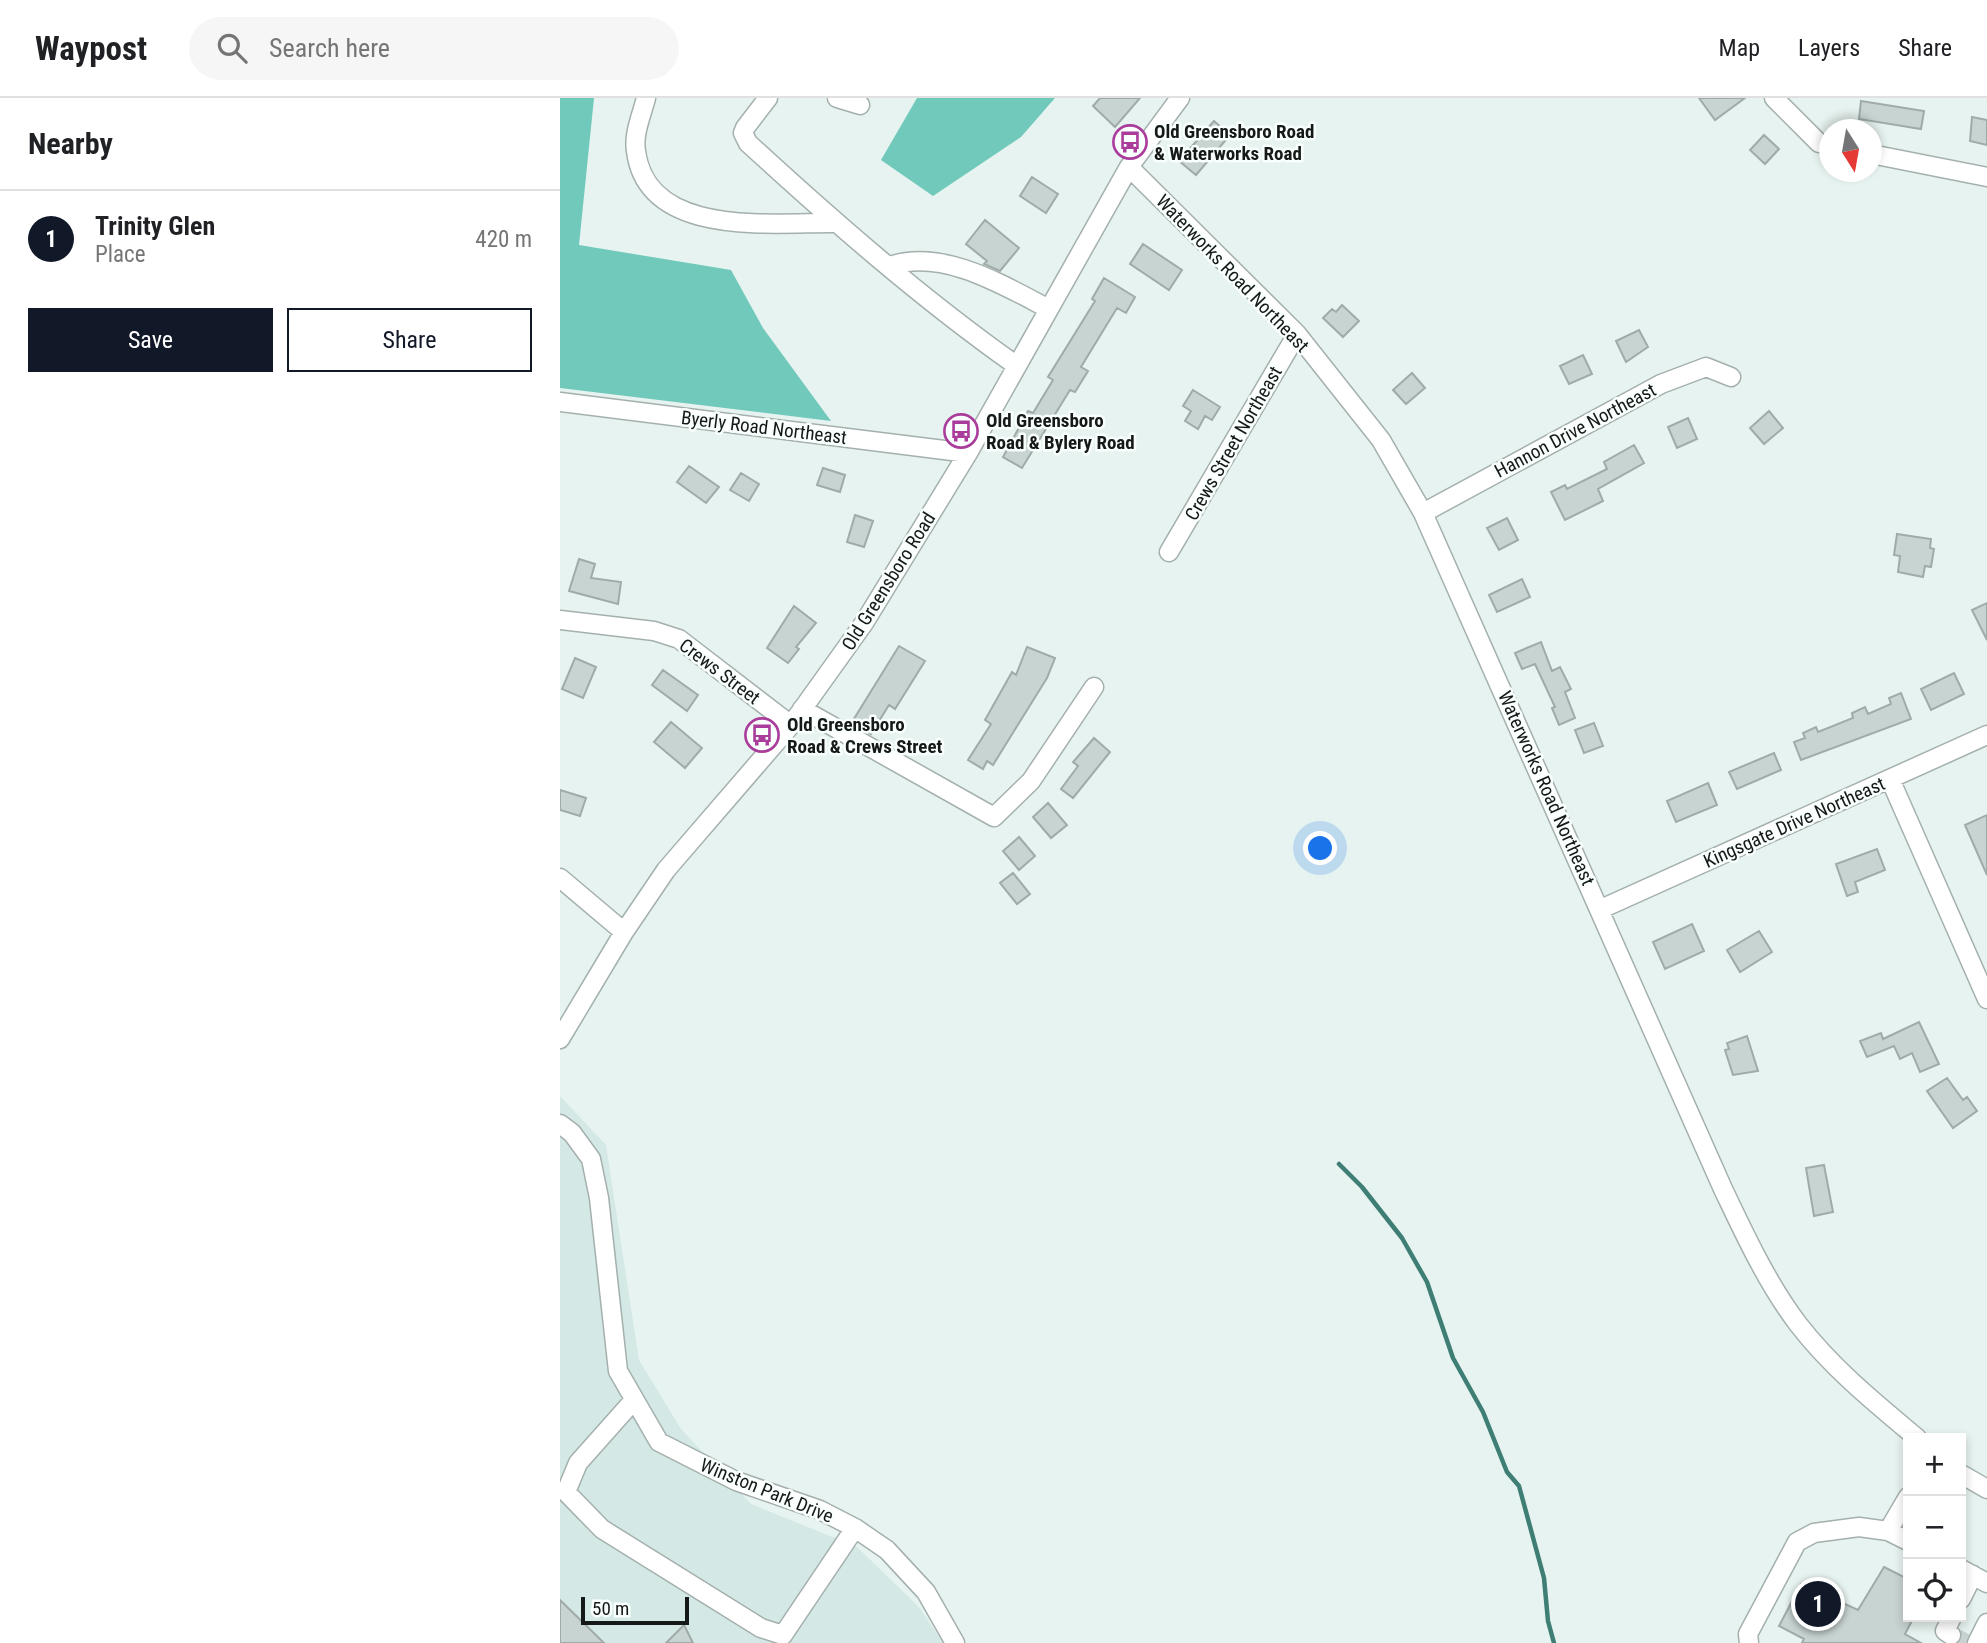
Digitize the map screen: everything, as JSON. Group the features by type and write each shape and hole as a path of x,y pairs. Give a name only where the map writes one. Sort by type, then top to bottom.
{"street":[{"path":"646,98 637,132 636,152 646,176 673,206 707,218 749,225 835,223"},
{"path":"768,98 744,128 745,139 835,223 978,339 1017,366"},
{"path":"837,98 860,105"},
{"name":"Old Greensboro Road","path":"560,1039 624,932 666,870 791,725 864,623 968,453 1129,167 1180,98"},
{"path":"1774,98 1819,143"},
{"path":"1882,156 1987,177"},
{"name":"Waterworks Road Northeast","path":"1129,167 1297,334 1381,440 1423,513 1756,1258 1798,1324 1849,1381 1911,1433"},
{"path":"890,266 906,261 931,260 1011,289 1049,309"},
{"name":"Crews Street Northeast","path":"1169,552 1297,334"},
{"name":"Hannon Drive Northeast","path":"1423,513 1661,384 1706,367 1731,377"},
{"name":"Byerly Road Northeast","path":"560,402 968,453"},
{"name":"Crews Street","path":"560,620 654,631 679,639 791,725"},
{"path":"802,709 994,817 1031,781 1094,687"},
{"name":"Kingsgate Drive Northeast","path":"1601,909 1987,735"},
{"path":"1890,779 1987,999"},
{"path":"560,878 624,932"},
{"name":"Winston Park Drive","path":"560,1124 572,1133 591,1158 599,1198 618,1371 659,1442 736,1481 820,1510 855,1528 887,1550 926,1592 955,1643"},
{"path":"635,1400 578,1463 566,1492 602,1528 761,1628 783,1635 855,1528"},
{"path":"1966,1477 1987,1489"},
{"path":"1888,1531 1903,1506"},
{"path":"1749,1643 1748,1634 1797,1542 1814,1533 1859,1527 1888,1531 1903,1538"},
{"path":"1950,1622 1945,1631 1951,1635"},
{"path":"1977,1643 1987,1623"}],"shaded area":[{"path":"560,1096 606,1145 639,1360 681,1429 751,1504 857,1547 919,1607 943,1643 560,1643"}],"green space":[{"path":"560,98 594,98 579,245 731,270 763,328 831,421 560,388"},
{"path":"917,98 1055,98 1021,137 933,196 881,160"}],"building":[{"path":"1100,98 1140,98 1115,127 1093,106"},
{"path":"1699,98 1745,98 1715,120"},
{"path":"1861,101 1924,111 1921,129 1882,123 1882,119 1859,119"},
{"path":"1972,117 1987,120 1987,145 1970,141"},
{"path":"1214,121 1230,135 1196,175 1179,161"},
{"path":"1764,135 1779,149 1765,164 1750,150"},
{"path":"1032,177 1058,194 1046,213 1020,196"},
{"path":"985,220 1019,248 1000,271 984,264 987,261 966,244"},
{"path":"1143,244 1182,270 1169,290 1130,264"},
{"path":"1104,278 1135,297 1126,313 1117,308 1081,367 1088,371 1075,392 1070,390 1022,468 1003,457 1028,411 1033,413 1053,380 1048,377 1095,301 1092,299"},
{"path":"1342,305 1359,321 1343,337 1323,318 1332,309 1336,312"},
{"path":"1639,330 1648,347 1626,362 1616,341"},
{"path":"1583,355 1592,374 1569,384 1560,366"},
{"path":"1412,373 1425,388 1406,404 1393,390"},
{"path":"1193,390 1220,407 1212,420 1205,416 1198,429 1185,421 1191,411 1183,406"},
{"path":"1769,411 1783,428 1764,444 1750,428"},
{"path":"1688,418 1697,439 1677,448 1668,427"},
{"path":"1634,445 1644,463 1598,489 1603,501 1565,520 1551,492 1565,485 1567,489 1607,469 1604,462"},
{"path":"689,466 719,487 706,503 677,482"},
{"path":"823,468 845,475 840,492 817,485"},
{"path":"741,473 759,484 749,501 730,490"},
{"path":"855,515 873,521 864,547 847,542"},
{"path":"1507,518 1518,540 1499,550 1487,528"},
{"path":"1897,534 1931,539 1930,548 1934,549 1931,567 1925,566 1923,577 1898,572 1900,556 1894,555"},
{"path":"579,559 595,564 591,578 621,582 618,604 569,591"},
{"path":"1522,579 1530,597 1497,612 1489,595"},
{"path":"1987,603 1987,640 1972,610"},
{"path":"794,606 816,623 796,647 799,649 788,663 767,648"},
{"path":"1541,642 1552,671 1560,667 1571,689 1565,692 1575,718 1559,725 1552,708 1555,707 1535,664 1522,669 1515,653"},
{"path":"899,646 925,661 895,709 889,705 871,734 852,722"},
{"path":"1027,647 1055,658 1047,678 993,765 987,761 983,769 968,760 991,724 985,720 1012,672 1016,675"},
{"path":"575,658 596,667 583,698 562,689"},
{"path":"663,670 698,695 687,711 652,685"},
{"path":"1954,673 1964,694 1931,710 1921,689"},
{"path":"1901,693 1911,719 1801,760 1794,742 1805,738 1803,733 1816,727 1818,732 1853,718 1852,713 1865,707 1868,714 1891,704 1889,698"},
{"path":"671,722 702,748 685,768 654,742"},
{"path":"1594,723 1603,746 1584,753 1575,730"},
{"path":"1094,738 1110,752 1073,798 1061,789 1078,766 1073,762"},
{"path":"1774,753 1781,770 1737,789 1729,772"},
{"path":"1708,783 1717,805 1676,822 1667,801"},
{"path":"560,790 586,798 580,816 560,810"},
{"path":"1048,803 1067,825 1051,838 1033,817"},
{"path":"1987,815 1987,875 1965,825"},
{"path":"1019,837 1035,856 1019,870 1003,851"},
{"path":"1877,849 1885,870 1855,882 1858,892 1847,896 1836,864"},
{"path":"1013,873 1030,894 1017,904 1000,883"},
{"path":"1692,924 1704,951 1665,969 1653,942"},
{"path":"1759,931 1772,952 1740,972 1727,950"},
{"path":"1919,1022 1939,1064 1920,1072 1912,1053 1900,1059 1894,1046 1867,1057 1860,1041 1881,1033 1883,1039"},
{"path":"1747,1036 1758,1071 1733,1075 1725,1050 1729,1049 1727,1043"},
{"path":"1947,1078 1963,1100 1967,1097 1977,1111 1953,1128 1927,1091"},
{"path":"1824,1165 1833,1212 1814,1216 1806,1168"},
{"path":"1884,1567 1903,1576 1903,1622 1911,1622 1905,1634 1921,1643 1802,1643 1804,1639 1779,1626 1801,1584 1858,1610"},
{"path":"560,1600 604,1643 560,1643"},
{"path":"684,1625 693,1643 666,1643"}],"waterway":[{"path":"1339,1164 1362,1187 1402,1238 1427,1282 1453,1358 1483,1412 1507,1472 1519,1486 1544,1578 1548,1621 1554,1643"}],"tunnel":[{"path":"1951,1635 1966,1643"}],"place":[{"name":"Old Greensboro Road & Waterworks Road","path":"1130,142"},
{"name":"Old Greensboro Road & Bylery Road","path":"961,431"},
{"name":"Old Greensboro Road & Crews Street","path":"762,735"},
{"name":"Trinity Glen","path":"1818,1604"}]}
